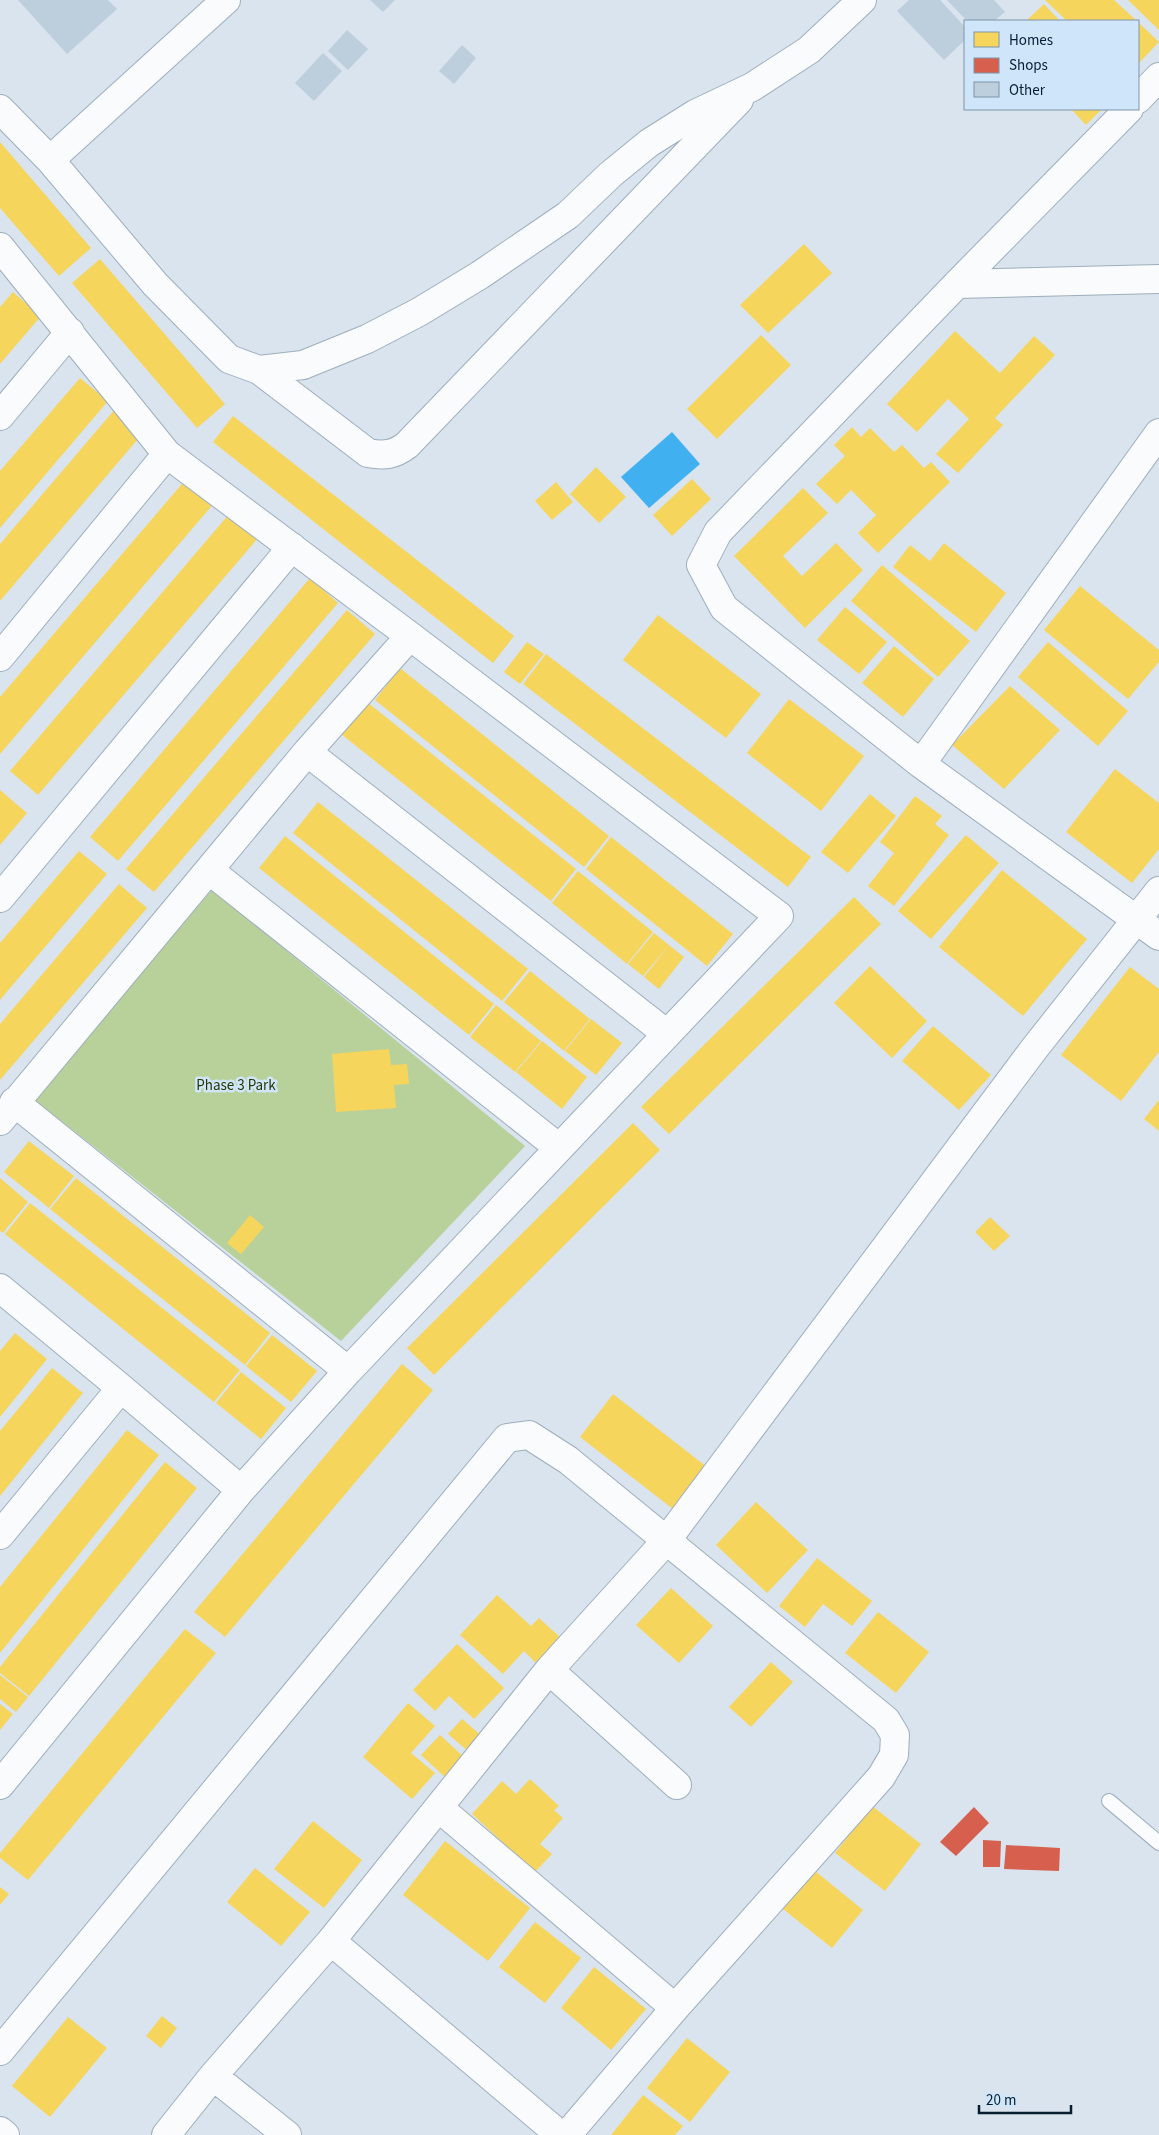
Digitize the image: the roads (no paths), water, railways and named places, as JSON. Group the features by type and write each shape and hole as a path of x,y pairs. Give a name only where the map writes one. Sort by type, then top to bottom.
{"street":[{"path":"50,160 226,0"},
{"path":"260,370 303,365 367,339 419,312 480,275 568,215 611,174 649,143 695,114 752,87 809,50 862,0"},
{"path":"1139,98 1159,77"},
{"path":"0,109 50,160 155,284 229,359 260,370 368,453 382,456 396,454 407,445 752,87"},
{"path":"1128,110 718,532 701,565 724,608 922,764 1159,936"},
{"path":"0,247 167,454 779,916 348,1371 241,1490 0,1785"},
{"path":"957,284 1159,279"},
{"path":"0,416 70,332"},
{"path":"922,764 1159,433"},
{"path":"0,657 167,454"},
{"path":"0,898 292,547"},
{"path":"348,1371 7,1111 307,752 410,636"},
{"path":"307,752 668,1034"},
{"path":"209,870 559,1148"},
{"path":"166,2135 213,2076 331,1941 549,1670 666,1541 1034,1049 1159,891"},
{"path":"0,1289 241,1490"},
{"path":"0,1535 121,1388"},
{"path":"0,2051 507,1438 529,1435 546,1444 886,1720 895,1735 894,1755 881,1777 676,2008 567,2135"},
{"path":"549,1670 677,1786"},
{"path":"439,1808 676,2008"},
{"path":"331,1941 560,2135"},
{"path":"213,2076 287,2135"},
{"path":"0,2132 5,2135"}],"lane":[{"path":"1109,1801 1159,1843"}],"water":[{"path":"672,432 700,464 649,508 621,477"}],"park label":[{"name":"Phase 3 Park","path":"236,1085"}]}
